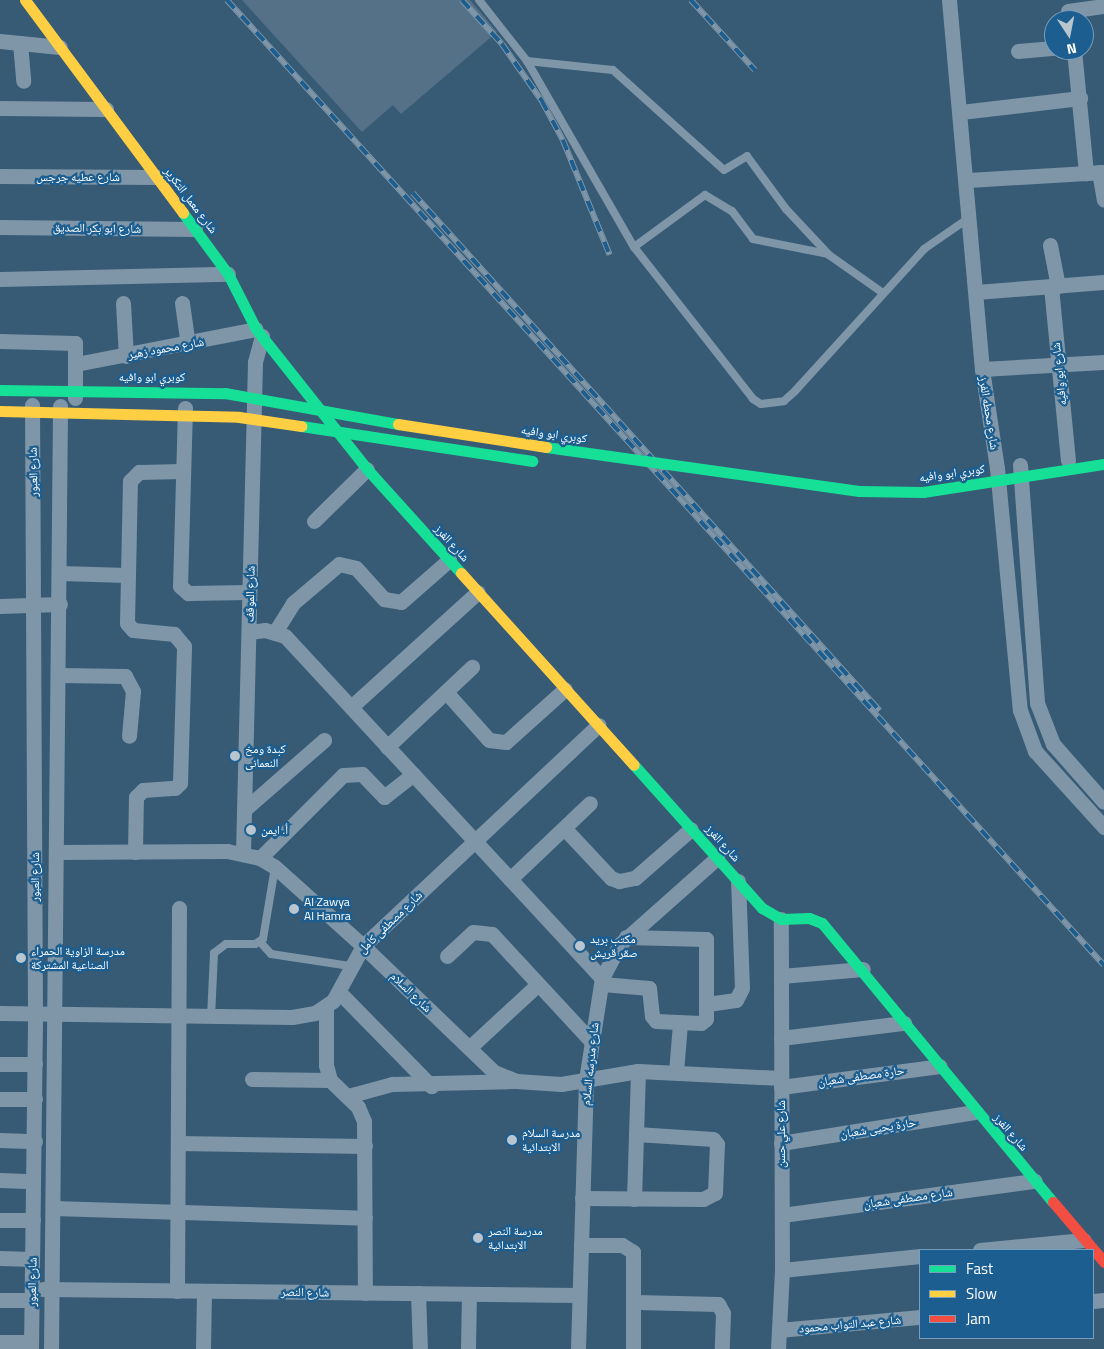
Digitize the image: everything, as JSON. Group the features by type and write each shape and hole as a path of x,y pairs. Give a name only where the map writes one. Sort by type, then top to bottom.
{"street":[{"name":"شارع معمل التكرير","path":"25,0 228,274 259,333 329,420"},
{"name":"شارع محطه الفرز","path":"949,0 968,180 982,369 997,468 1020,710 1026,737 1104,827"},
{"path":"1068,10 1104,6"},
{"path":"0,41 60,47"},
{"path":"20,43 23,81"},
{"path":"1018,51 1044,49"},
{"path":"1075,60 1080,98 1104,200"},
{"path":"961,112 1080,98"},
{"path":"0,108 106,108"},
{"path":"968,180 1097,172"},
{"name":"شارع عطيه جرجس","path":"0,176 157,178"},
{"name":"شارع ابو بكر الصديق","path":"0,226 195,229"},
{"name":"شارع ابو وافيه","path":"1050,245 1058,365 1068,460"},
{"path":"0,279 228,274"},
{"path":"976,292 1104,282"},
{"path":"123,303 126,356"},
{"path":"182,303 188,346"},
{"name":"شارع محمود زهير","path":"76,364 259,333"},
{"name":"شارع الموقف","path":"243,853 255,362 259,333"},
{"name":"شارع العبور","path":"0,341 73,342 76,364 68,406 60,573 57,1014 51,1349"},
{"path":"982,369 1104,362"},
{"name":"كوبري ابو وافيه","path":"0,390 225,393 441,432 859,491 923,492 1104,464"},
{"name":"شارع العبور","path":"31,1346 35,1099 35,604 32,405"},
{"path":"185,405 180,586 188,593 250,592"},
{"path":"0,411 239,417 546,463"},
{"name":"شارع الفرز","path":"329,420 367,469 762,908 781,919 809,918 822,923 863,970 975,1112 1092,1249"},
{"path":"997,468 1104,457"},
{"path":"1020,465 1037,703 1048,735 1104,802"},
{"path":"314,521 367,469"},
{"path":"135,852 136,797 143,790 175,788 180,783 184,646 174,634 129,627 127,575 130,481 139,472 182,471"},
{"path":"988,497 1036,489"},
{"path":"276,632 294,602 339,564 356,568 384,599 400,602 449,560"},
{"path":"60,573 127,575"},
{"path":"351,707 478,592"},
{"path":"0,606 60,604"},
{"path":"249,632 276,632 285,636 602,981 649,988 654,1019 680,1023 704,1021 707,1004 706,939 626,938"},
{"path":"1014,650 1034,648"},
{"path":"387,747 472,667"},
{"path":"60,675 125,676 133,691 130,736"},
{"path":"446,692 489,740 506,742 565,689"},
{"name":"شارع مصطفى كامل","path":"326,1008 339,992 350,966 363,946 598,725"},
{"path":"244,809 324,740"},
{"path":"260,858 342,775 362,774 384,797 413,774"},
{"path":"510,879 590,803"},
{"path":"564,828 611,878 618,881 634,878 691,829"},
{"name":"شارع السلام","path":"57,852 243,853 260,858 275,867 363,946 494,1072 516,1081 538,1084 586,1080 638,1071 676,1072 781,1082"},
{"name":"شارع مدرسه السلام","path":"578,1349 586,1080 590,1040 602,981 612,954 626,938 717,858"},
{"path":"707,1004 736,1000 742,988 738,881"},
{"path":"177,1290 179,908"},
{"name":"شارع علي حسن","path":"778,1349 782,1270 781,919"},
{"path":"447,956 473,932 483,930 492,934 590,1040"},
{"path":"781,976 863,970"},
{"path":"470,1048 538,984"},
{"path":"339,992 431,1086"},
{"path":"0,1014 292,1017 326,1008 326,1065 330,1080 348,1096 364,1121 365,1293"},
{"path":"676,1072 680,1023"},
{"path":"781,1038 904,1023"},
{"path":"0,1064 35,1064"},
{"name":"حارة مصطفى شعبان","path":"781,1082 940,1066"},
{"path":"634,1199 638,1071"},
{"path":"252,1079 330,1080"},
{"path":"348,1096 392,1084 431,1086 516,1081"},
{"path":"0,1099 35,1099"},
{"name":"حارة يحيى شعبان","path":"781,1143 975,1112"},
{"path":"582,1198 703,1199 711,1197 717,1187 714,1139 636,1134"},
{"path":"0,1140 34,1141"},
{"path":"178,1143 365,1146"},
{"path":"0,1180 34,1181"},
{"name":"شارع مصطفى شعبان","path":"782,1215 1035,1181"},
{"path":"53,1208 365,1218"},
{"path":"0,1220 33,1220"},
{"path":"990,1249 1084,1240"},
{"path":"581,1245 622,1245 633,1252 636,1302 633,1349"},
{"name":"شارع الفرز","path":"1094,1251 1104,1262"},
{"path":"782,1270 919,1256"},
{"path":"0,1258 32,1259"},
{"name":"شارع النصر","path":"0,1300 52,1289 579,1295"},
{"path":"203,1349 204,1291"},
{"path":"418,1293 420,1349"},
{"path":"468,1294 468,1349"},
{"path":"636,1302 718,1304 723,1313 722,1349"},
{"name":"شارع عبد التواب محمود","path":"779,1330 919,1317"},
{"path":"0,1342 31,1346"}],"lane":[{"path":"479,0 527,61 634,246 753,399 761,404 784,401 924,248 970,218"},
{"path":"527,61 613,70 724,170 748,156 786,209 829,255 882,293"},
{"path":"634,246 705,195 732,210 754,239 829,255"},
{"path":"211,1017 214,953 226,944 260,942 265,936 275,867"},
{"path":"260,942 271,954 350,966"}],"building":[{"path":"242,0 470,0 497,32 401,114 393,105 362,132"}],"railway":[{"path":"227,0 1104,965"},
{"path":"462,0 502,44 542,101 563,140 610,255"},
{"path":"691,0 755,70"},
{"path":"413,193 880,711"}],"traffic: fast":[{"path":"183,213 228,274 256,329 367,469 461,573"},
{"path":"0,390 225,393 398,424"},
{"path":"301,426 532,461"},
{"path":"546,447 859,491 923,492 1104,464"},
{"path":"634,765 762,908 781,919 809,918 822,923 1053,1202"}],"traffic: slow":[{"path":"25,0 183,213"},
{"path":"0,411 239,417 301,426"},
{"path":"398,424 546,447"},
{"path":"461,573 634,765"}],"traffic: jam":[{"path":"1053,1202 1093,1249"},
{"path":"1094,1250 1104,1262"}],"place":[{"name":"كبدة ومخ النعمانى","path":"235,756"},
{"name":"أ. ايمن","path":"251,830"},
{"name":"Al Zawya Al Hamra","path":"294,909"},
{"name":"مكتب بريد صقر قريش","path":"580,946"},
{"name":"مدرسة الزاوية الحمراء الصناعية المشتركة","path":"21,958"},
{"name":"مدرسة السلام الابتدائية","path":"512,1140"},
{"name":"مدرسة النصر الابتدائية","path":"478,1238"}]}
